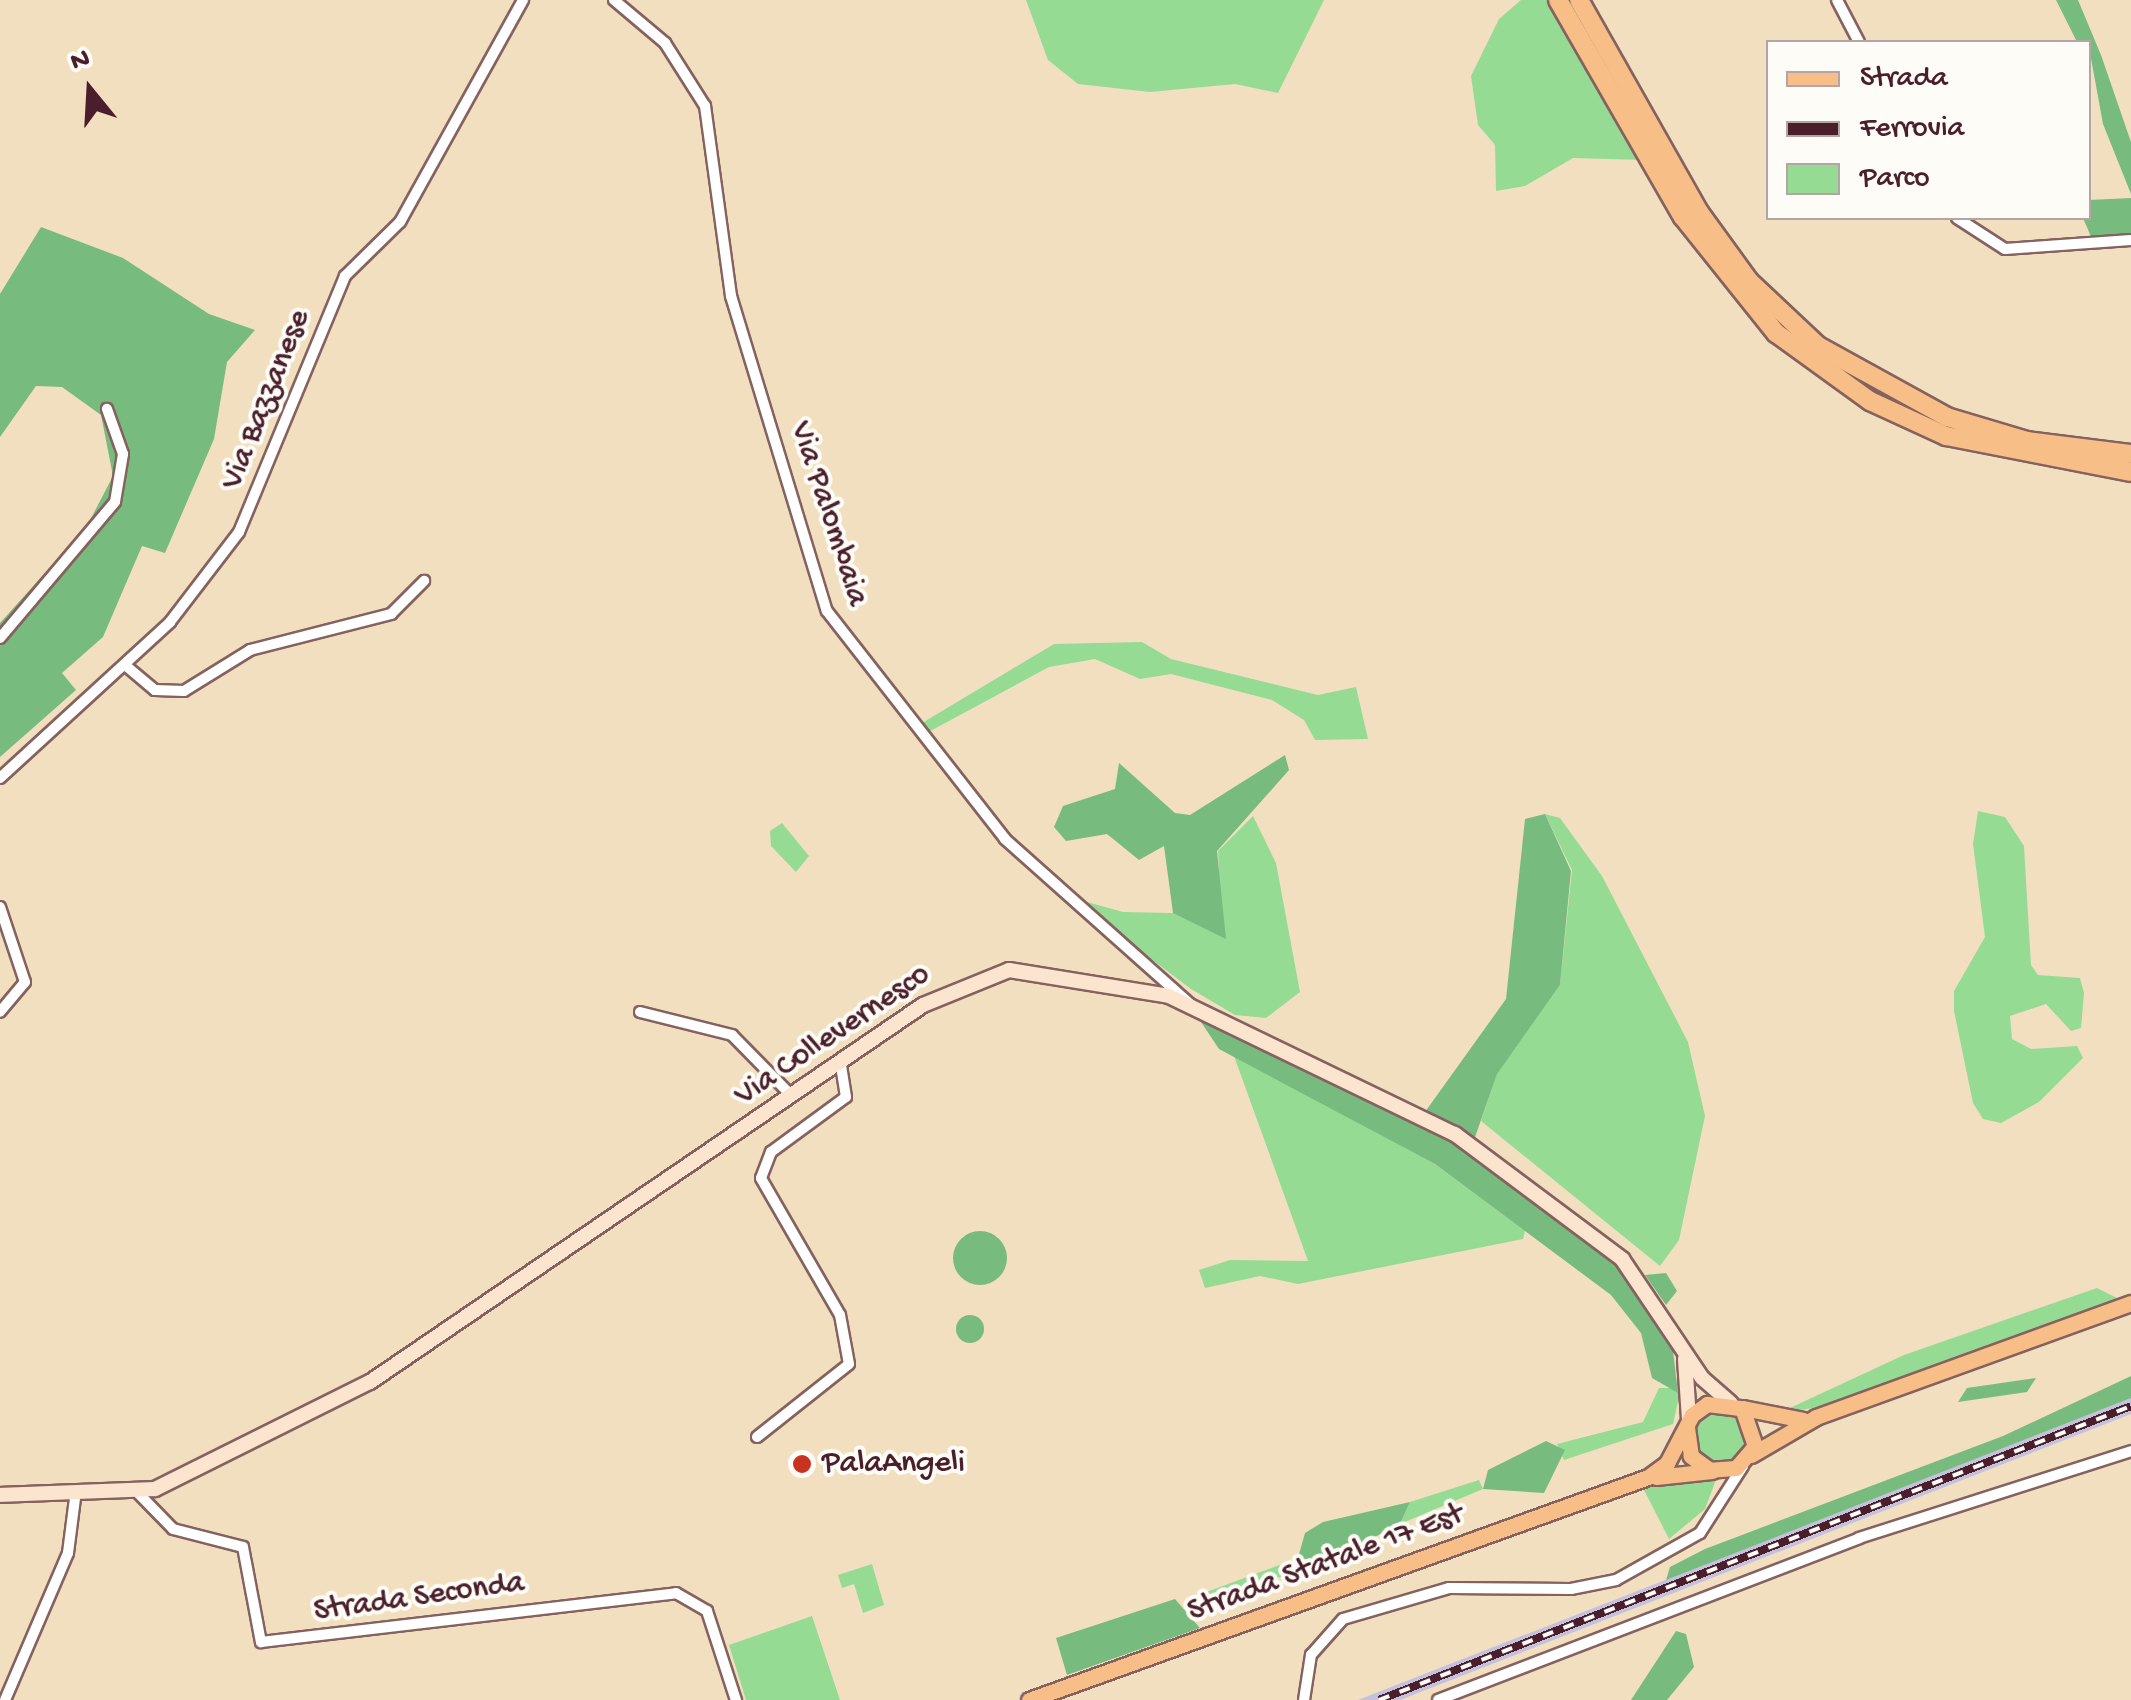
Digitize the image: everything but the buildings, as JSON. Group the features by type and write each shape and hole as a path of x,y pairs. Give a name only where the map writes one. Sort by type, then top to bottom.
{"highway":[{"path":"1558,0 1683,218 1776,333 1870,401 1946,436 2131,472"},
{"path":"1578,0 1699,212 1748,281 1818,346 1947,417 2027,441 2131,454"}],"main road":[{"path":"1816,1417 1778,1420 1736,1405 1707,1404 1688,1423 1691,1456 1718,1471 1748,1459 1816,1417 2131,1303"},
{"path":"1736,1405 1756,1434 1748,1459"},
{"name":"Strada Statale 17 Est","path":"1642,1480 1667,1463 1688,1423"},
{"name":"Strada Statale 17 Est","path":"1029,1700 1642,1480 1718,1471"}],"street":[{"name":"Via Bazzanese","path":"0,778 125,666 240,532 348,271 400,222 440,135 523,0"},
{"name":"Via Palombaia","path":"614,0 664,42 705,106 731,296 827,611 1023,859 1192,1005"},
{"path":"1837,0 1858,40"},
{"path":"1961,220 2005,249 2131,240"},
{"path":"0,638 116,502 123,459 108,409"},
{"path":"125,666 151,688 184,692 243,653 394,613 424,581"},
{"path":"0,907 26,984 0,1012"},
{"name":"Via Collevernesco","path":"0,1495 75,1498 138,1494 408,1360 944,992 996,971 1109,981 1192,1005 1417,1112 1512,1172 1636,1273 1678,1339 1736,1405"},
{"path":"640,1012 732,1035 791,1095"},
{"path":"757,1437 849,1364 840,1315 761,1178 771,1152 846,1097 840,1061"},
{"name":"Via Collevernesco","path":"1678,1339 1688,1423"},
{"path":"1438,1700 1848,1542 2131,1452"},
{"path":"1304,1700 1314,1648 1349,1615 1450,1588 1570,1590 1616,1580 1690,1541 1726,1502 1748,1459"},
{"path":"1718,1471 1726,1502"},
{"name":"Strada Seconda","path":"138,1494 172,1529 243,1548 261,1642 676,1592 707,1612 736,1700"},
{"path":"5,1700 68,1554 75,1498"}],"shaded area":[{"path":"2131,1398 2131,1414 1400,1700 1358,1700"}],"green space":[{"path":"1026,0 1324,0 1278,93 1235,84 1150,92 1078,84 1048,60"},
{"path":"1521,0 1551,0 1643,160 1573,158 1525,186 1496,191 1495,145 1478,125 1471,76 1499,19"},
{"path":"2056,0 2078,0 2101,55 2131,142 2131,194 2103,124 2091,40 2076,40"},
{"path":"2131,198 2131,237 2092,239 2084,220 2091,220 2091,200"},
{"path":"41,227 123,258 209,314 255,330 227,362 214,439 165,553 142,546 103,637 62,673 76,690 0,757 0,623 87,526 113,476 101,415 62,387 36,386 0,437 0,294"},
{"path":"1142,642 1171,659 1318,695 1356,687 1368,739 1315,740 1304,720 1272,700 1171,674 1140,679 1095,659 1049,667 923,735 917,726 1054,644"},
{"path":"1285,755 1289,770 1217,851 1226,939 1173,913 1164,846 1139,860 1107,834 1066,841 1054,827 1063,806 1115,789 1119,763 1175,813 1190,815"},
{"path":"1978,811 2005,817 2024,846 2031,965 2038,975 2080,978 2084,993 2081,1028 2071,1031 2046,1004 2010,1016 2012,1039 2031,1049 2077,1046 2083,1058 2039,1102 2001,1123 1983,1119 1973,1103 1954,1011 1954,991 1985,937 1973,844"},
{"path":"1545,814 1560,818 1602,876 1688,1042 1705,1116 1679,1240 1660,1266 1481,1121 1497,1073 1560,985 1572,870"},
{"path":"1545,814 1571,871 1560,985 1497,1074 1473,1143 1425,1112 1506,999 1525,819"},
{"path":"1253,816 1276,863 1300,992 1266,1018 1235,1015 1191,989 1069,897 1123,912 1221,914 1218,851"},
{"path":"782,823 809,856 796,872 771,846 770,831"},
{"path":"1195,1013 1436,1130 1618,1264 1672,1342 1678,1393 1652,1378 1641,1333 1611,1295 1435,1164 1219,1049"},
{"path":"1234,1056 1435,1164 1525,1231 1523,1239 1298,1284 1260,1276 1205,1288 1199,1270 1230,1260 1308,1261"},
{"path":"980,1231 999,1239 1007,1258 999,1277 980,1285 961,1277 953,1258 961,1239"},
{"path":"1666,1273 1677,1291 1666,1305 1645,1275"},
{"path":"2097,1288 2119,1299 1825,1406 1777,1414 1904,1355"},
{"path":"970,1315 980,1319 984,1329 980,1339 970,1343 960,1339 956,1329 960,1319"},
{"path":"2131,1376 2131,1398 1666,1580 1670,1567 1705,1549 2003,1436"},
{"path":"2036,1378 2027,1392 1958,1402 1967,1388"},
{"path":"1659,1388 1681,1388 1673,1424 1564,1460 1557,1444 1643,1422"},
{"path":"1720,1410 1739,1418 1747,1437 1739,1456 1720,1464 1701,1456 1693,1437 1701,1418"},
{"path":"1546,1441 1565,1450 1544,1493 1483,1489 1488,1470"},
{"path":"1717,1477 1705,1509 1669,1539 1643,1488"},
{"path":"1479,1480 1483,1489 1400,1524 1410,1502"},
{"path":"1410,1502 1400,1524 1324,1563 1298,1558 1305,1533 1323,1522"},
{"path":"1298,1558 1313,1566 1215,1599 1201,1594"},
{"path":"872,1564 884,1605 863,1613 854,1584 842,1588 838,1575"},
{"path":"1175,1599 1200,1628 1067,1675 1056,1638"},
{"path":"812,1616 840,1700 746,1700 729,1645"},
{"path":"1676,1631 1686,1634 1694,1667 1667,1700 1631,1700"}],"railway":[{"path":"1379,1700 2131,1406"}],"place":[{"name":"PalaAngeli","path":"802,1464"}]}
